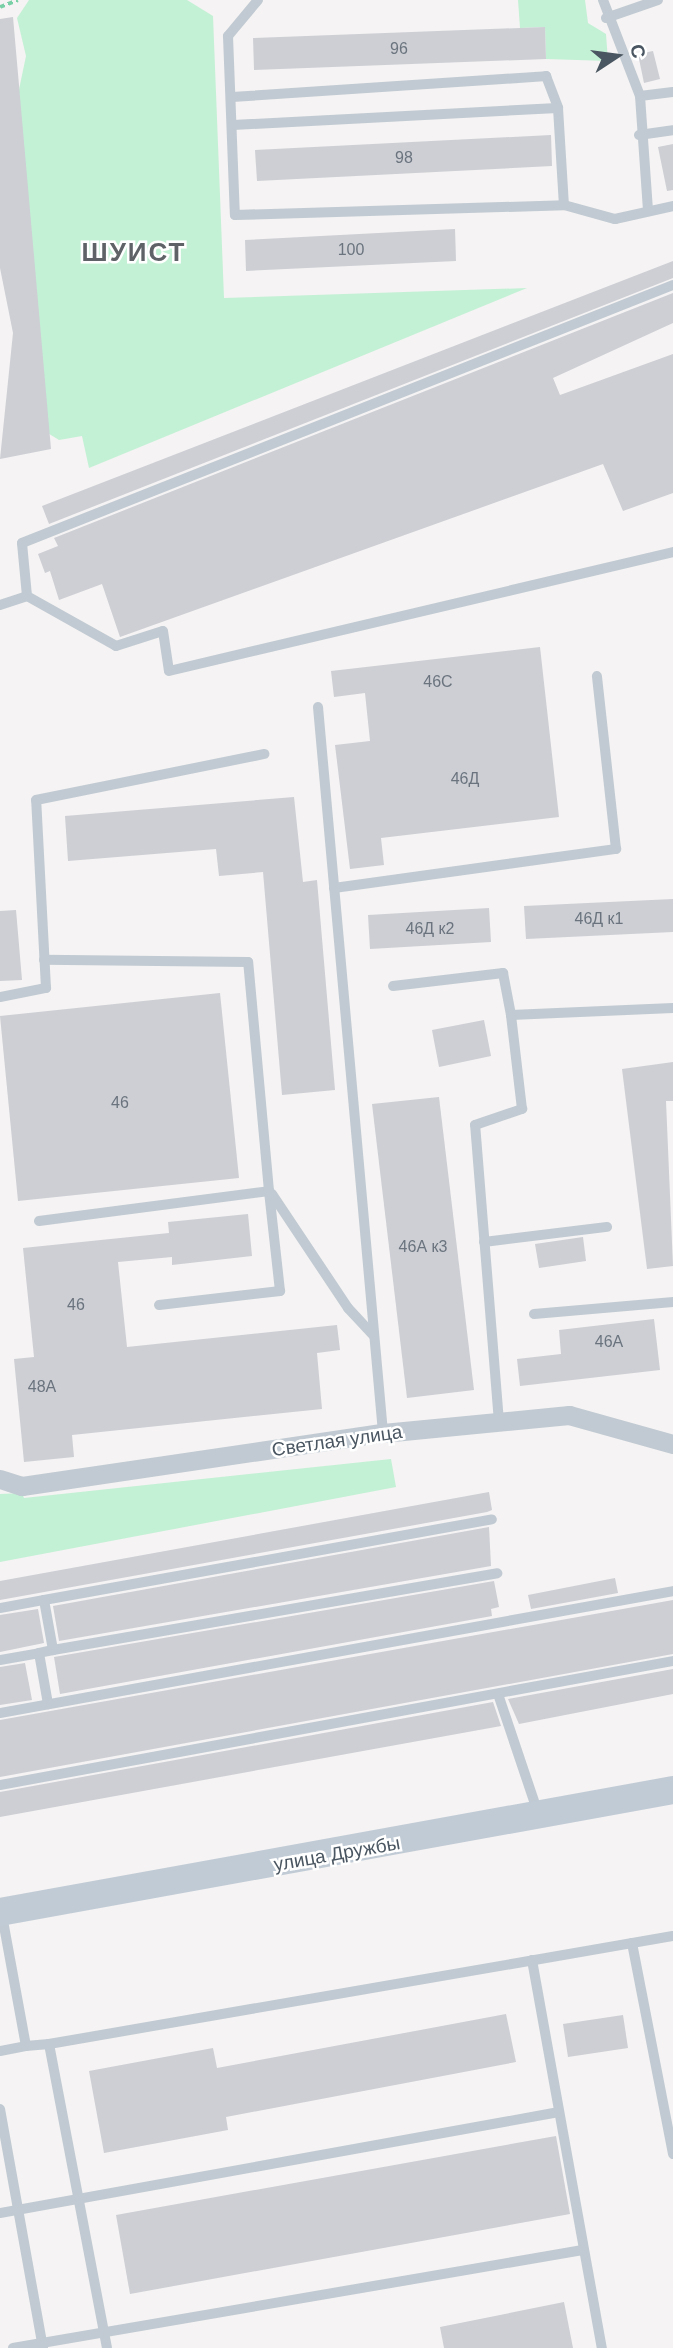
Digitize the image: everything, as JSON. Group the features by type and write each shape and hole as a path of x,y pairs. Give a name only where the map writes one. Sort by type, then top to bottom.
{"street":[{"name":"Светлая улица","path":"0,1479 22,1486 383,1433 569,1415 673,1444"},
{"name":"улица Дружбы","path":"1,1912 540,1819 673,1790"}],"lane":[{"path":"258,0 228,36 234,215 564,205 615,219 673,206"},
{"path":"603,0 606,18 640,96 639,135 648,211"},
{"path":"606,18 658,0"},
{"path":"232,97 546,76 558,108 564,205"},
{"path":"640,96 673,92"},
{"path":"233,125 558,108"},
{"path":"639,135 673,130"},
{"path":"27,596 22,543 673,285"},
{"path":"0,606 27,596 116,646 163,631 169,671 673,552"},
{"path":"334,888 616,849 597,676"},
{"path":"318,707 383,1433"},
{"path":"0,998 46,988 36,800 264,754"},
{"path":"44,960 248,962 280,1291 159,1305"},
{"path":"393,986 503,973 512,1015 522,1109 475,1125 499,1422"},
{"path":"512,1015 673,1008"},
{"path":"269,1191 348,1308 374,1336"},
{"path":"39,1221 269,1191"},
{"path":"484,1242 607,1227"},
{"path":"534,1314 673,1302"},
{"path":"0,1608 492,1518"},
{"path":"0,1660 497,1573"},
{"path":"0,1713 673,1591"},
{"path":"44,1600 53,1650"},
{"path":"39,1653 48,1704"},
{"path":"0,1785 673,1661"},
{"path":"498,1693 540,1819"},
{"path":"1,1912 26,2046"},
{"path":"0,2051 673,1936"},
{"path":"632,1943 673,2154"},
{"path":"532,1960 602,2348"},
{"path":"49,2044 107,2348"},
{"path":"0,2109 43,2345"},
{"path":"0,2213 559,2112"},
{"path":"13,2348 43,2345 104,2332 583,2250"}],"path":[{"path":"0,7 18,0"}],"green space":[{"path":"29,0 187,0 213,16 224,298 527,288 89,468 82,436 59,440 30,422 12,123 26,56 17,18"},
{"path":"518,0 585,0 588,23 606,34 608,61 546,59 545,27 520,28"},
{"path":"391,1459 396,1487 0,1562 0,1494 22,1493 24,1498"}],"building":[{"path":"13,17 51,449 0,459 13,333 0,268 0,19"},
{"path":"545,27 546,59 254,70 253,38"},
{"path":"653,51 660,79 644,83 638,54"},
{"path":"551,135 552,166 257,181 255,150"},
{"path":"673,144 673,190 667,191 658,147"},
{"path":"455,229 456,261 246,271 245,240"},
{"path":"673,261 673,278 49,524 42,506"},
{"path":"673,293 673,323 553,378 560,395 673,354 673,493 623,511 603,464 120,637 102,584 59,600 50,571 45,573 38,554 58,546 54,538"},
{"path":"540,647 559,817 381,838 384,865 350,869 335,745 370,741 365,693 334,697 331,671"},
{"path":"294,797 303,882 317,880 335,1090 282,1095 263,872 219,876 216,849 68,861 65,816"},
{"path":"673,899 673,932 526,939 524,906"},
{"path":"489,908 491,942 370,949 368,915"},
{"path":"16,910 22,980 0,981 0,911"},
{"path":"220,993 239,1178 18,1201 0,1016"},
{"path":"484,1020 491,1056 439,1067 432,1030"},
{"path":"673,1062 673,1101 666,1101 673,1266 647,1269 622,1069"},
{"path":"439,1097 474,1390 407,1398 372,1104"},
{"path":"248,1214 252,1256 172,1265 172,1257 118,1262 127,1347 337,1325 340,1350 317,1353 322,1409 72,1435 74,1457 24,1462 14,1359 34,1357 23,1248 169,1233 168,1222"},
{"path":"583,1237 586,1261 539,1268 535,1244"},
{"path":"654,1319 660,1370 520,1386 517,1359 561,1354 559,1330"},
{"path":"489,1492 492,1510 487,1512 0,1600 0,1581"},
{"path":"489,1527 491,1566 59,1641 53,1606"},
{"path":"615,1578 618,1593 531,1609 528,1595"},
{"path":"494,1581 499,1607 491,1609 492,1616 60,1694 54,1657"},
{"path":"673,1600 673,1654 0,1777 0,1720"},
{"path":"38,1609 44,1643 0,1652 0,1615"},
{"path":"25,1663 32,1700 0,1705 0,1667"},
{"path":"673,1669 673,1694 519,1724 508,1699"},
{"path":"493,1702 501,1726 0,1817 0,1792"},
{"path":"506,2014 516,2062 226,2117 228,2130 104,2153 89,2071 213,2048 217,2068"},
{"path":"623,2015 628,2048 568,2057 563,2024"},
{"path":"556,2136 570,2214 130,2294 116,2215"},
{"path":"564,2302 573,2348 444,2348 440,2327"}],"district":[{"name":"ШУИСТ","path":"134,253"}]}
